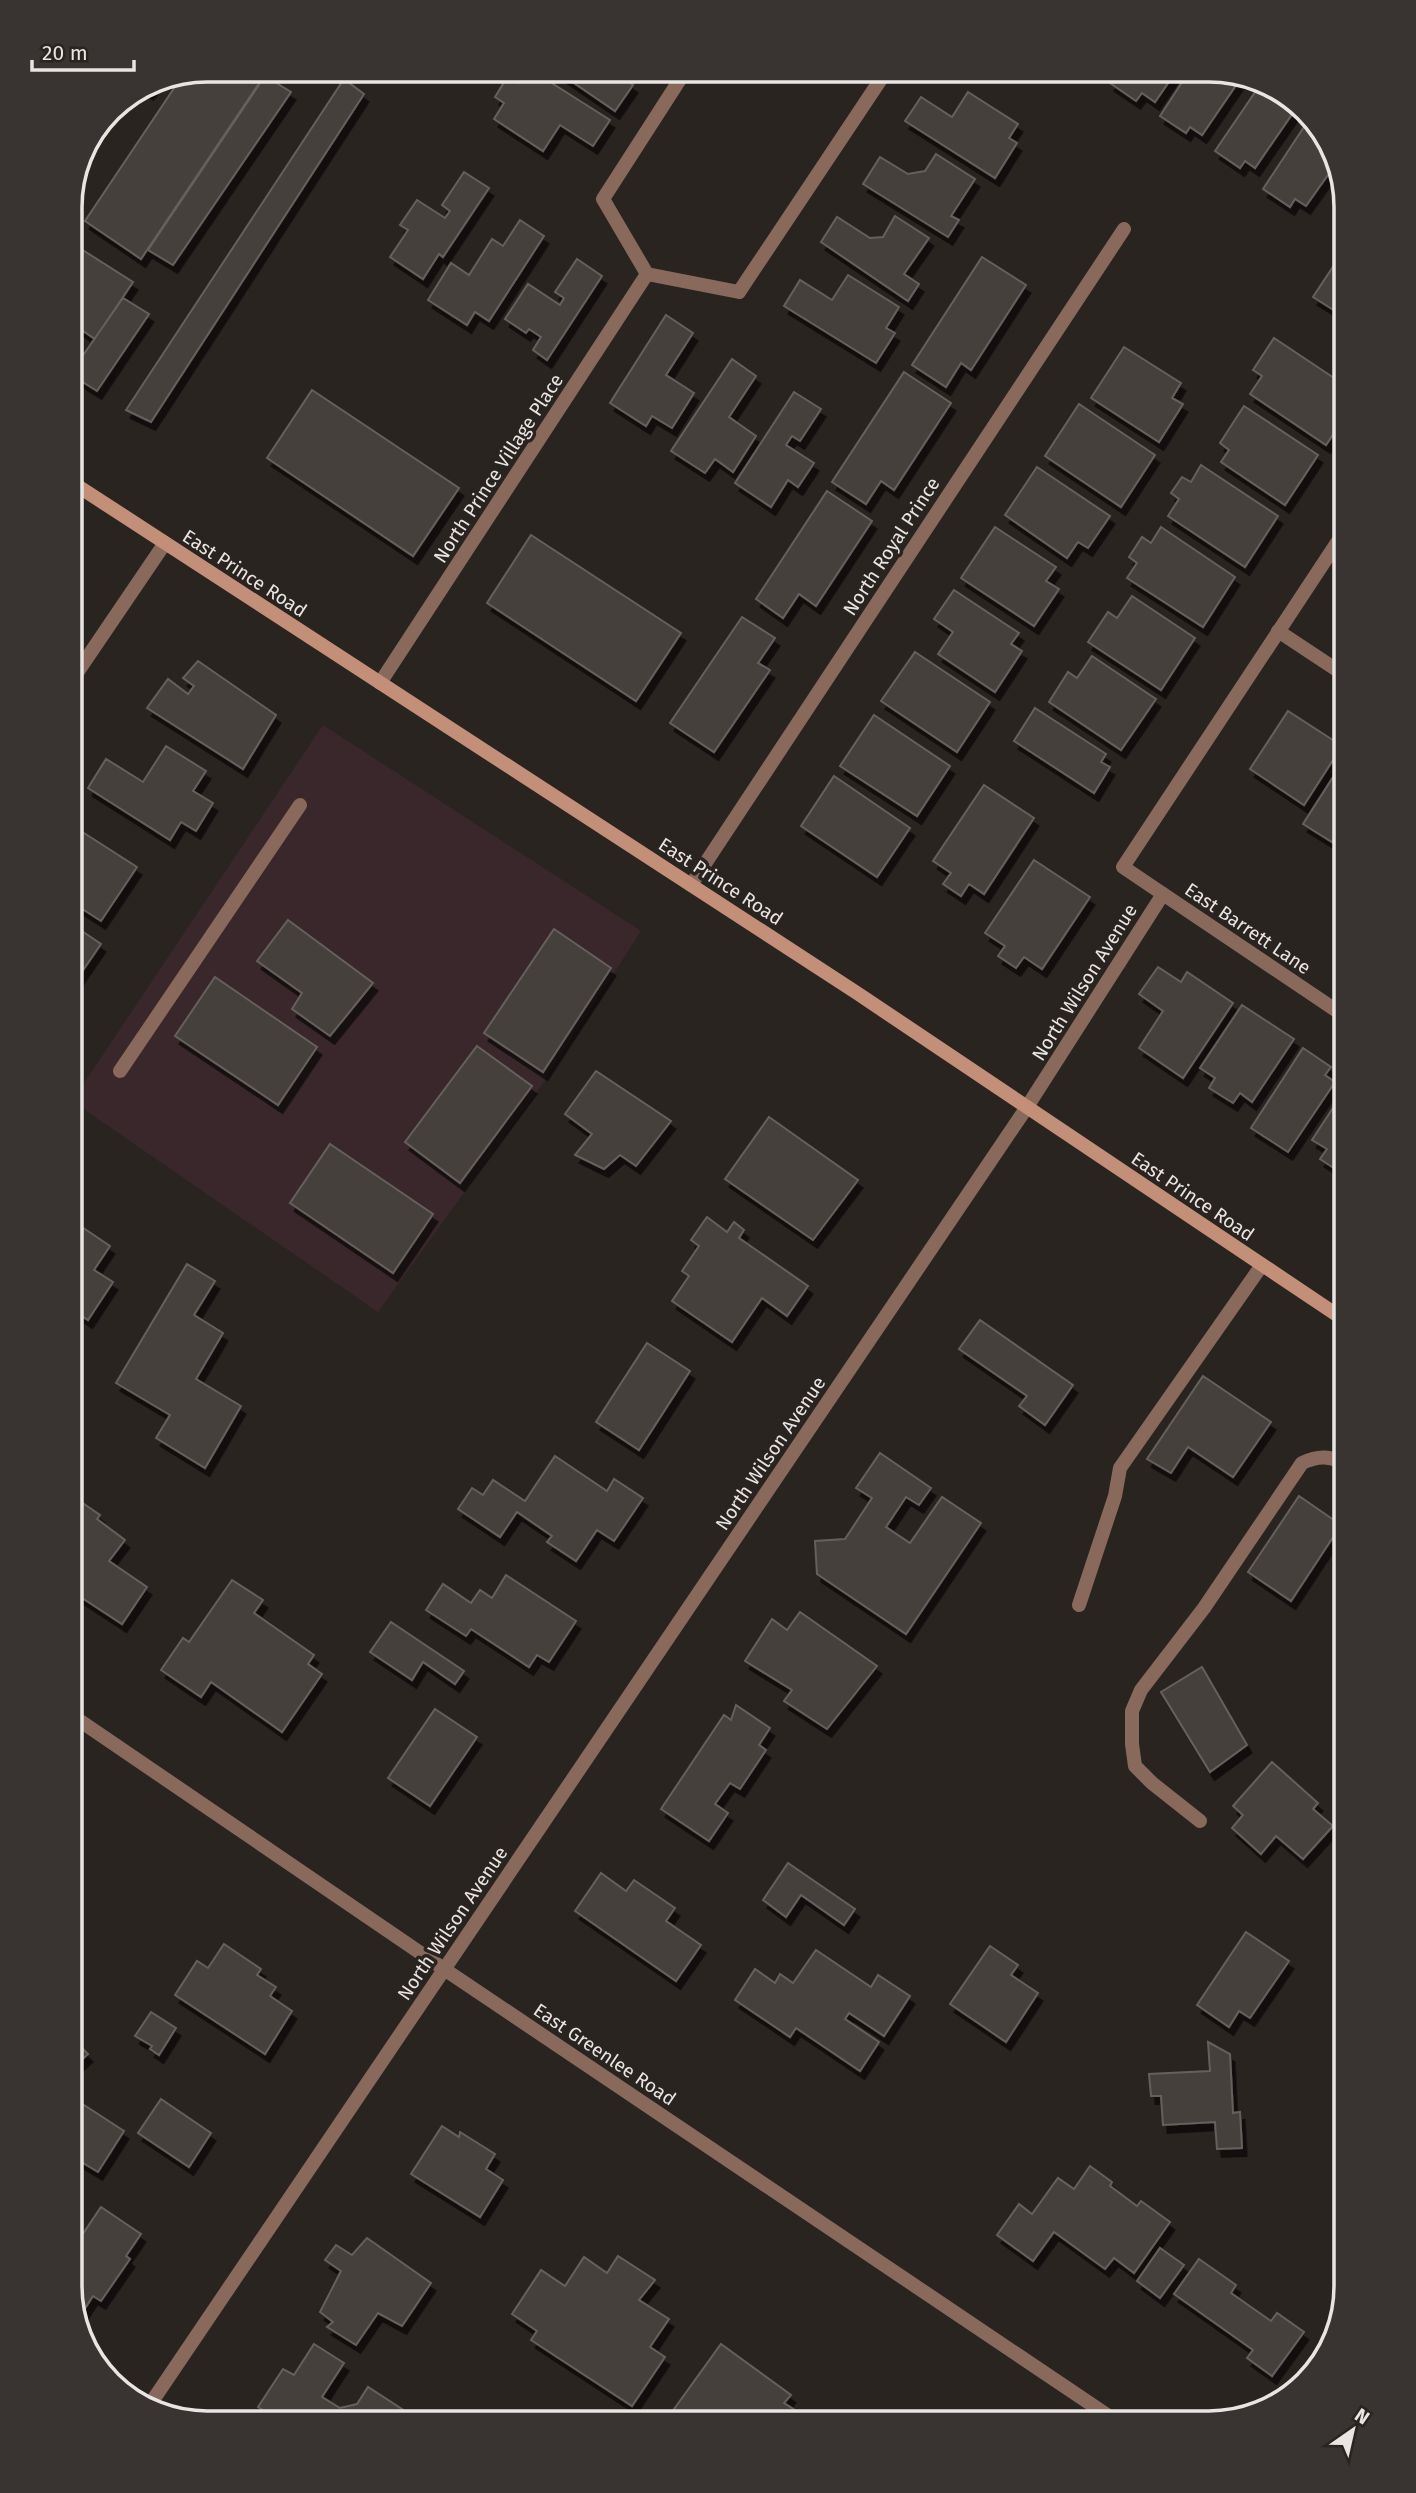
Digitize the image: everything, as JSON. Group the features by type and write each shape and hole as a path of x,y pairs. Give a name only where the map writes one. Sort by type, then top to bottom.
{"main road":[{"name":"East Prince Road","path":"83,489 691,884 1334,1313"}],"street":[{"path":"678,82 603,199 647,274 739,292 879,83"},
{"name":"North Royal Prince","path":"691,884 1124,229"},
{"name":"North Prince Village Place","path":"380,683 647,274"},
{"path":"83,664 164,543"},
{"name":"North Wilson Avenue","path":"154,2399 1027,1107 1163,894 1123,867 1334,547"},
{"path":"1278,631 1334,668"},
{"path":"120,1071 300,805"},
{"name":"East Barrett Lane","path":"1163,894 1334,1009"},
{"path":"1079,1605 1115,1496 1120,1468 1262,1265"},
{"path":"1200,1821 1135,1766 1132,1711 1141,1690 1204,1608 1302,1463 1317,1456 1334,1459"},
{"name":"East Greenlee Road","path":"82,1722 1101,2411"}],"shaded area":[{"path":"323,725 641,931 541,1086 378,1312 83,1108 83,1085"}],"green space":[{"path":"117,121 95,153 108,131"}],"building":[{"path":"207,82 260,82 141,259 85,221 175,87"},
{"path":"261,82 275,82 291,92 173,265 148,250"},
{"path":"342,82 348,82 364,94 151,422 126,410"},
{"path":"504,82 550,82 610,120 593,146 560,125 543,151 494,119 504,103 495,97"},
{"path":"573,82 629,82 633,85 615,111"},
{"path":"1110,83 1168,83 1155,102 1142,93 1136,101"},
{"path":"1182,83 1236,86 1202,135 1190,127 1186,133 1160,116"},
{"path":"968,92 1018,124 1009,138 1017,143 995,178 905,121 921,97 952,117"},
{"path":"1256,92 1292,114 1255,168 1245,161 1240,168 1215,151"},
{"path":"1304,127 1321,152 1329,174 1306,206 1295,199 1290,207 1263,189"},
{"path":"936,154 975,179 951,216 959,220 948,237 863,184 880,157 908,174 925,171"},
{"path":"464,172 489,188 443,257 439,254 423,279 390,257 408,230 400,225 417,200 445,218 450,211 442,205"},
{"path":"895,216 929,238 904,274 919,284 908,301 821,242 837,217 870,238 883,237"},
{"path":"520,220 544,236 489,321 475,312 467,325 428,300 451,263 469,275 492,239 503,246"},
{"path":"83,250 133,282 95,339 83,331"},
{"path":"982,257 1026,285 971,370 961,363 946,387 912,365"},
{"path":"577,259 602,276 547,360 533,350 541,337 529,329 526,333 505,319 528,284 560,305 564,298 555,292"},
{"path":"1334,265 1334,310 1313,297"},
{"path":"848,275 899,307 886,328 895,333 876,363 784,306 800,280 832,300"},
{"path":"123,298 149,314 97,391 83,382 83,355"},
{"path":"666,315 693,333 666,375 694,393 672,428 652,416 646,426 610,403"},
{"path":"1274,338 1334,378 1334,433 1326,445 1250,394 1262,376 1253,370"},
{"path":"1124,347 1181,383 1172,398 1183,404 1159,442 1091,398"},
{"path":"732,359 756,376 729,417 756,436 733,472 715,459 705,473 671,451"},
{"path":"904,372 951,403 894,490 881,481 866,504 832,482"},
{"path":"312,390 459,488 413,556 267,458"},
{"path":"794,392 821,409 800,441 792,436 786,445 814,463 798,487 788,480 771,507 735,483"},
{"path":"1079,404 1155,455 1121,507 1045,456"},
{"path":"1244,406 1318,455 1285,505 1221,462 1229,450 1220,443"},
{"path":"1201,465 1278,516 1245,567 1168,516 1179,499 1171,493 1182,477 1191,482"},
{"path":"1037,467 1110,516 1088,548 1078,542 1067,558 1005,515"},
{"path":"827,491 872,521 816,606 799,594 783,618 756,599"},
{"path":"995,527 1056,567 1046,581 1059,589 1034,626 961,578"},
{"path":"1161,527 1235,577 1203,627 1127,578 1137,563 1129,557 1142,537 1151,543"},
{"path":"531,535 681,633 636,701 487,603"},
{"path":"954,590 1019,633 1011,644 1022,651 995,692 938,654 953,632 934,619"},
{"path":"1132,596 1195,638 1161,690 1088,642 1108,612 1117,618"},
{"path":"742,617 775,638 758,663 770,670 714,752 670,723"},
{"path":"915,652 990,702 957,752 881,701"},
{"path":"1092,656 1156,699 1121,750 1049,702 1068,672 1077,678"},
{"path":"198,661 276,715 243,769 147,708 168,679 188,694 194,686 183,678"},
{"path":"1035,708 1106,754 1101,762 1110,767 1094,793 1014,741"},
{"path":"1288,711 1334,741 1334,758 1304,805 1250,769"},
{"path":"874,715 950,766 917,816 840,766"},
{"path":"166,746 206,771 193,791 213,803 196,831 181,822 170,840 88,788 106,759 143,782"},
{"path":"834,776 910,828 877,877 801,826"},
{"path":"1334,776 1332,842 1303,824"},
{"path":"984,785 1034,818 984,894 969,884 961,896 943,884 951,873 933,861"},
{"path":"83,832 137,867 101,921 83,909"},
{"path":"1034,860 1090,897 1042,969 1024,957 1016,968 998,956 1005,946 985,933"},
{"path":"288,920 373,983 330,1036 292,1009 302,993 257,961"},
{"path":"554,929 611,968 543,1072 484,1033"},
{"path":"83,932 101,944 83,971"},
{"path":"1158,967 1181,982 1187,972 1233,1003 1183,1078 1139,1048 1163,1011 1139,994"},
{"path":"215,977 317,1047 278,1105 175,1036"},
{"path":"1242,1005 1294,1039 1252,1102 1240,1093 1233,1103 1209,1088 1215,1078 1200,1068"},
{"path":"477,1046 532,1086 460,1183 405,1142"},
{"path":"1303,1048 1331,1067 1325,1075 1334,1083 1288,1152 1251,1128"},
{"path":"596,1071 671,1121 636,1166 620,1155 604,1169 575,1155 592,1134 565,1114"},
{"path":"1334,1106 1334,1168 1320,1159 1327,1149 1312,1140"},
{"path":"769,1117 858,1180 813,1240 725,1179"},
{"path":"330,1144 433,1214 393,1273 290,1203"},
{"path":"707,1217 727,1232 734,1222 744,1230 739,1238 808,1286 787,1316 762,1298 732,1342 672,1301 689,1276 682,1271 699,1246 691,1240"},
{"path":"83,1227 110,1246 94,1270 113,1282 88,1320 82,1316"},
{"path":"187,1264 215,1281 194,1315 223,1333 196,1379 241,1406 205,1468 156,1438 170,1415 116,1383"},
{"path":"980,1320 1073,1385 1045,1425 1019,1406 1027,1396 959,1349"},
{"path":"647,1343 690,1371 639,1450 596,1422"},
{"path":"1203,1376 1271,1422 1233,1477 1188,1447 1171,1473 1147,1459"},
{"path":"880,1453 931,1488 919,1505 906,1497 886,1527 910,1543 942,1497 981,1523 906,1634 817,1574 815,1541 845,1539 872,1498 856,1488"},
{"path":"555,1456 607,1491 614,1479 643,1498 614,1541 597,1530 576,1561 547,1542 552,1536 517,1512 500,1537 458,1509 472,1488 483,1495 493,1480 525,1501"},
{"path":"1299,1496 1334,1520 1334,1536 1291,1601 1248,1572"},
{"path":"82,1503 100,1515 97,1519 125,1540 109,1561 147,1587 122,1624 82,1598"},
{"path":"506,1575 576,1621 549,1662 537,1655 529,1667 471,1629 466,1636 426,1610 443,1584 471,1603 480,1590 492,1598"},
{"path":"232,1580 263,1600 254,1613 314,1655 308,1664 322,1674 282,1732 211,1682 201,1697 161,1670 183,1638 189,1642"},
{"path":"800,1612 877,1666 827,1729 784,1701 792,1690 745,1661 772,1619 787,1630"},
{"path":"391,1622 464,1671 455,1684 423,1662 412,1680 370,1652"},
{"path":"1202,1667 1247,1745 1210,1772 1161,1692"},
{"path":"736,1705 770,1728 759,1745 766,1750 740,1789 730,1783 715,1804 728,1813 709,1841 661,1809 724,1715 731,1720"},
{"path":"435,1709 477,1737 430,1806 388,1778"},
{"path":"1272,1762 1318,1803 1313,1809 1333,1826 1303,1859 1276,1836 1261,1854 1232,1828 1243,1815 1233,1806"},
{"path":"788,1863 855,1909 844,1925 801,1895 786,1917 763,1900"},
{"path":"601,1873 626,1891 634,1880 675,1908 666,1921 701,1945 676,1981 575,1911"},
{"path":"1246,1932 1289,1961 1250,2018 1239,2011 1229,2027 1197,2005"},
{"path":"224,1944 261,1969 257,1975 276,1987 270,1996 292,2011 265,2054 175,1995 197,1961 208,1968"},
{"path":"990,1946 1018,1965 1011,1975 1038,1993 1006,2042 950,2004"},
{"path":"816,1950 871,1987 878,1975 910,1996 884,2036 849,2013 845,2019 879,2042 860,2071 796,2028 790,2037 735,2000 755,1969 775,1983 780,1974 793,1983"},
{"path":"151,2012 176,2028 159,2055 150,2049 152,2046 135,2036"},
{"path":"1208,2042 1230,2054 1233,2113 1240,2112 1242,2148 1217,2149 1215,2122 1163,2125 1161,2096 1151,2096 1149,2074 1210,2071"},
{"path":"82,2048 88,2054 82,2060"},
{"path":"161,2099 211,2133 189,2167 138,2133"},
{"path":"84,2105 124,2131 98,2172 82,2162"},
{"path":"442,2126 459,2137 460,2132 495,2154 486,2169 503,2180 480,2217 411,2174"},
{"path":"1090,2166 1112,2182 1110,2186 1137,2206 1141,2201 1170,2222 1134,2273 1114,2258 1105,2269 1054,2232 1033,2261 997,2235 1019,2204 1032,2214 1058,2178 1074,2189"},
{"path":"101,2207 141,2234 126,2256 130,2259 101,2301 93,2296 85,2309 82,2286 82,2235"},
{"path":"367,2238 431,2283 402,2326 378,2313 356,2345 327,2327 333,2322 320,2312 341,2271 325,2260 336,2245 352,2255"},
{"path":"1160,2248 1184,2265 1160,2298 1137,2281"},
{"path":"618,2256 655,2280 639,2300 669,2319 650,2347 665,2357 632,2406 531,2340 537,2331 512,2314 541,2270 565,2286 584,2257 607,2273"},
{"path":"1199,2259 1236,2285 1231,2293 1271,2321 1277,2313 1304,2332 1272,2376 1247,2358 1253,2350 1174,2294"},
{"path":"314,2344 344,2363 322,2397 340,2408 357,2404 368,2387 404,2410 263,2410 258,2407 283,2369 294,2375"},
{"path":"721,2344 791,2395 784,2403 796,2411 673,2410"}]}
